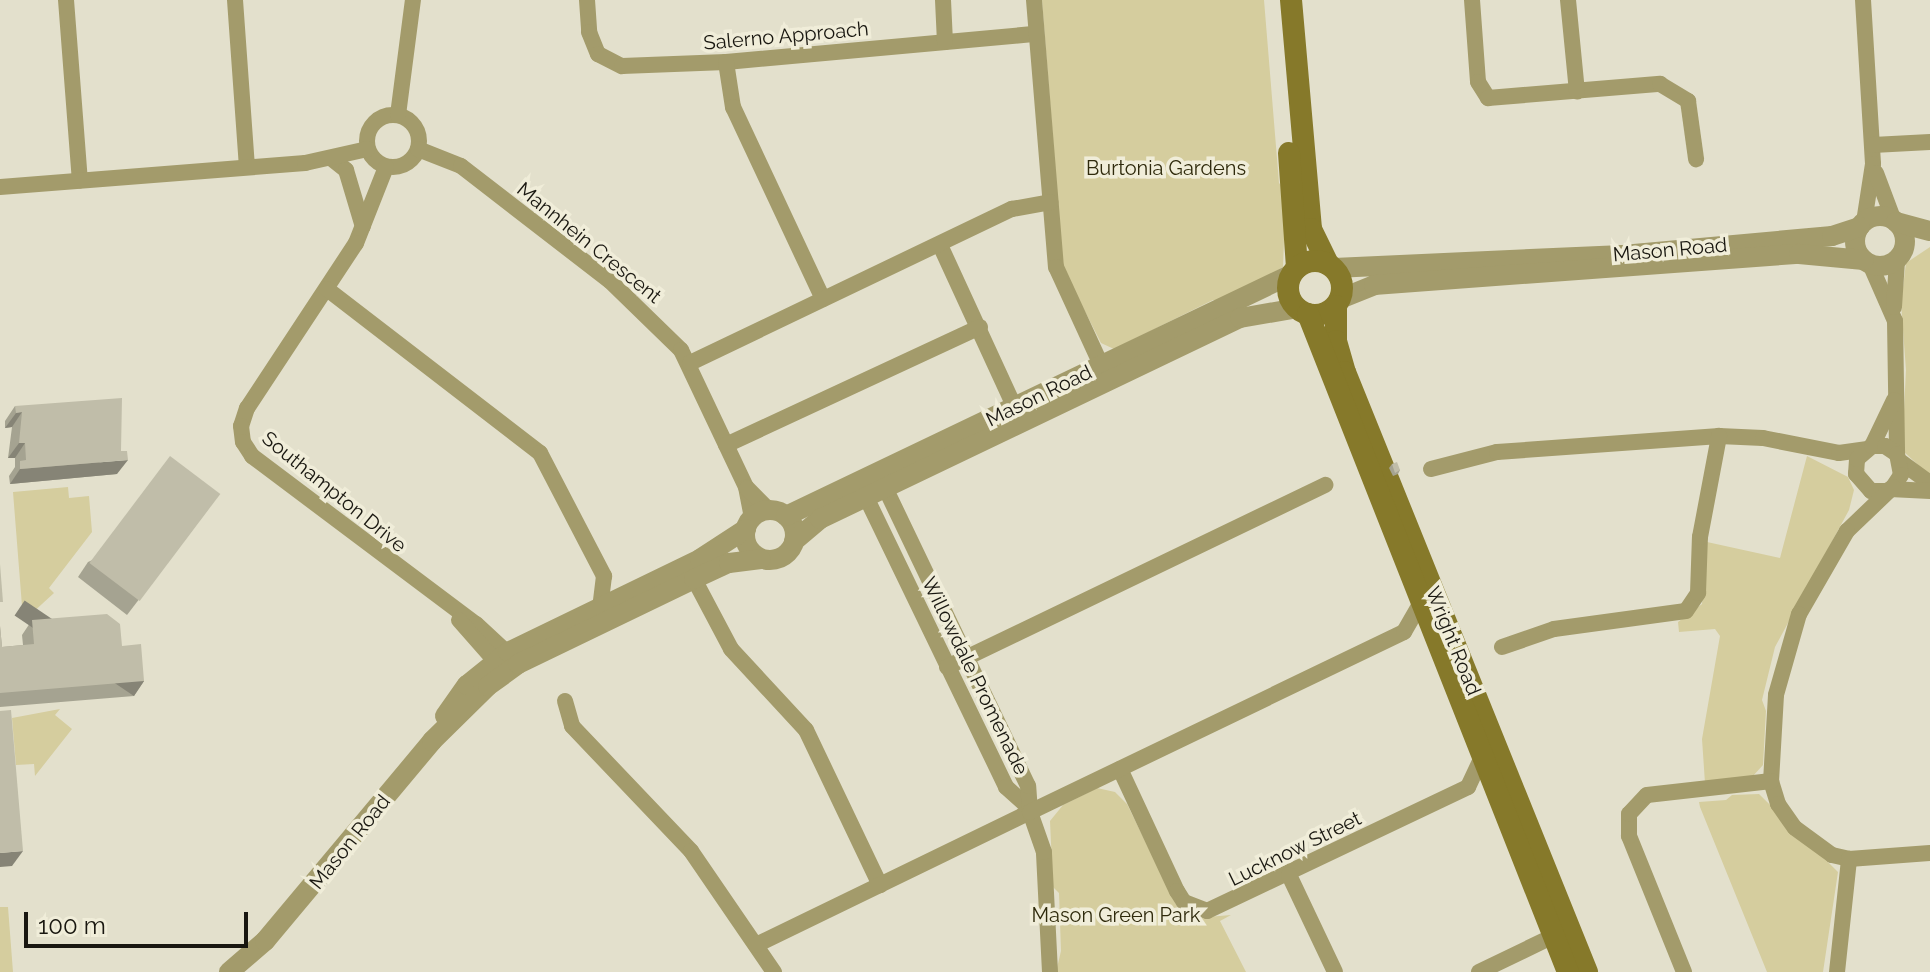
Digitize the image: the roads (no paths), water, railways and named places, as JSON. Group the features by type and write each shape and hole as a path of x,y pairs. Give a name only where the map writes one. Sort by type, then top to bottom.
{"main road":[{"path":"1276,0 1294,271 1289,292 1303,311 1323,314 1338,302 1342,283 1311,229 1291,0"},
{"path":"1294,271 1312,261 1331,266"},
{"name":"Wright Road","path":"1338,302 1336,341 1345,372 1561,932 1568,972"},
{"name":"Wright Road","path":"1303,311 1436,638 1481,759 1561,932 1587,972"}],"street":[{"path":"66,0 80,180"},
{"path":"235,0 247,166"},
{"path":"398,115 413,0"},
{"name":"Salerno Approach","path":"587,0 589,32 598,54 622,66 726,62 1036,34"},
{"path":"943,0 945,42"},
{"path":"1034,0 1050,202 1061,283 1102,367"},
{"path":"1472,0 1481,93 1488,98 1652,83 1670,88 1693,112 1696,159"},
{"path":"1568,0 1577,92"},
{"path":"1863,0 1873,164 1862,224 1855,244 1893,312"},
{"path":"726,62 733,107 823,299"},
{"path":"367,149 386,167 402,166 418,149 417,131 398,115"},
{"path":"367,149 373,123 398,115"},
{"path":"1873,145 1930,142"},
{"path":"0,187 332,159 367,149"},
{"name":"Mannhein Crescent","path":"418,149 461,166 610,281 690,363 763,519"},
{"path":"332,159 346,170 363,229"},
{"path":"1873,164 1895,222 1904,235 1893,312 1901,475 1847,531 1799,614 1776,695 1771,781 1778,804 1795,828 1819,848 1849,859 1930,853"},
{"name":"Southampton Drive","path":"386,167 363,229 327,289 247,408 243,442 252,456 448,606 506,662"},
{"path":"690,363 1012,209 1050,202"},
{"path":"1862,224 1881,217 1930,231"},
{"name":"Mason Road","path":"1331,266 1623,255 1832,236 1862,224"},
{"path":"1867,262 1881,266 1930,243"},
{"path":"940,245 1015,408"},
{"name":"Mason Road","path":"1338,302 1374,285 1799,254 1867,262"},
{"name":"Mason Road","path":"229,972 296,907 432,741 506,662 600,608 728,544 763,519 1015,408 1294,271"},
{"path":"327,289 540,453 604,576 632,592"},
{"name":"Mason Road","path":"506,662 729,563 781,557 820,519 1245,315 1303,311"},
{"path":"726,445 980,327"},
{"path":"1847,531 1857,478 1857,459 1869,447 1895,398"},
{"path":"1431,469 1497,452 1719,436 1763,438 1818,451 1885,446 1930,483"},
{"path":"1502,647 1554,629 1679,614 1691,607 1698,593 1700,537 1719,436"},
{"path":"1818,451 1871,491 1930,491"},
{"path":"947,667 1326,485"},
{"name":"Willowdale Promenade","path":"885,487 1028,786 1030,810 1046,864 1050,972"},
{"name":"Willowdale Promenade","path":"866,497 1006,787 1030,810"},
{"path":"761,559 749,549 763,519 794,541"},
{"path":"600,608 604,576"},
{"path":"694,579 731,649 806,730 880,885"},
{"path":"756,945 1404,632 1421,602"},
{"path":"1404,632 1436,638"},
{"path":"565,701 572,726 691,851 774,972"},
{"path":"1481,759 1468,787 1497,796"},
{"name":"Lucknow Street","path":"1120,769 1177,891 1191,906 1218,908 1468,787"},
{"path":"1684,972 1629,836 1629,814 1647,795 1771,781"},
{"path":"1837,972 1849,859"},
{"path":"1289,875 1335,972"},
{"path":"1479,972 1561,932"}],"park label":[{"name":"Burtonia Gardens","path":"1166,168"},
{"name":"Mason Green Park","path":"1116,915"}]}
